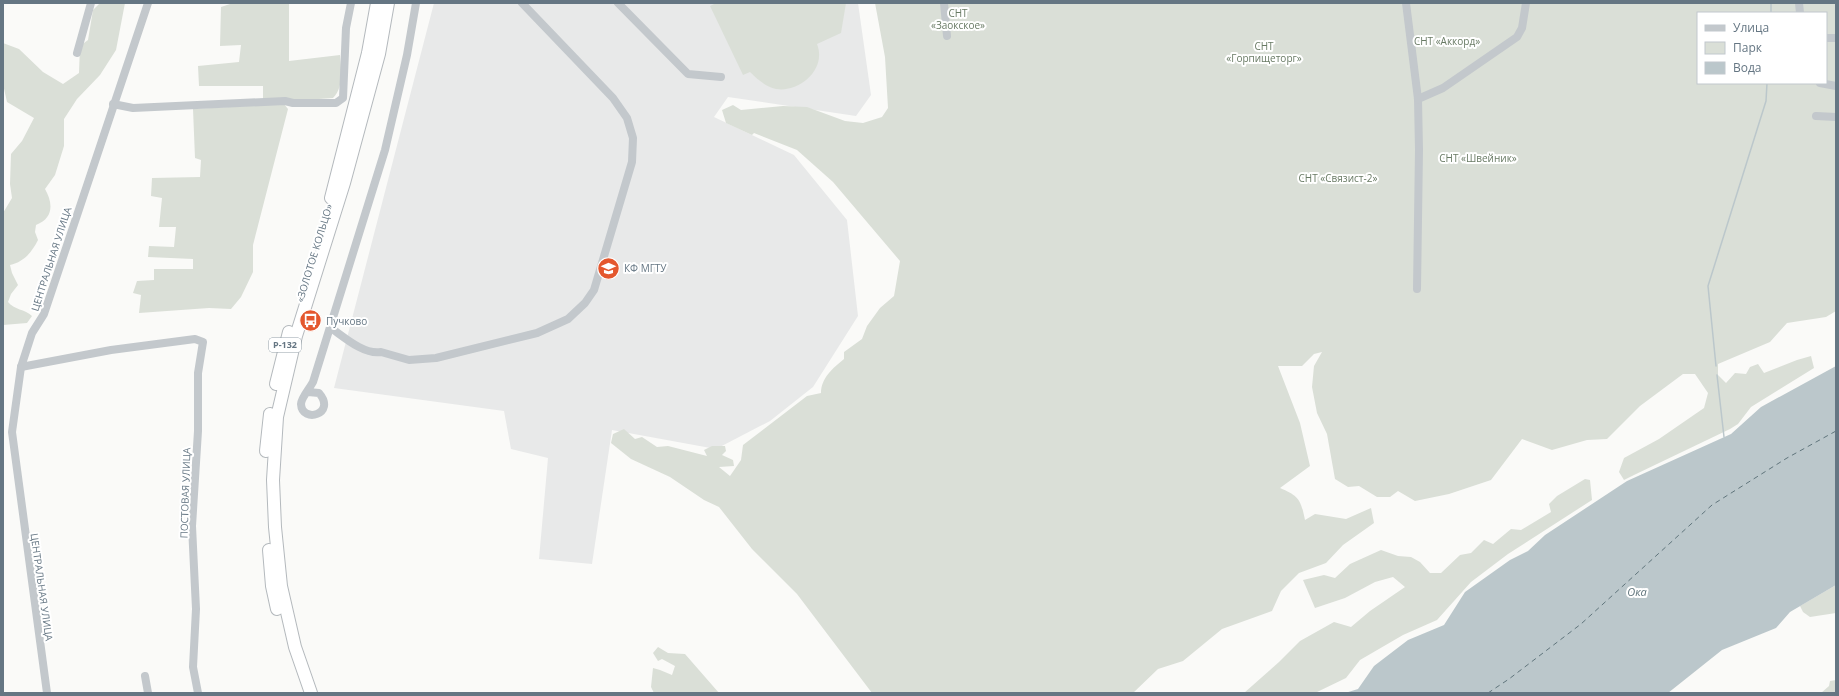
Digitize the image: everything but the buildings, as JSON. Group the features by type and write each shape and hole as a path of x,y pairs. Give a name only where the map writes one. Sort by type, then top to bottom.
{"highway":[{"name":"«ЗОЛОТОЕ КОЛЬЦО»","path":"302,693 287,649 272,586 265,479 267,432 283,352 336,182 368,54 377,3"},
{"name":"«ЗОЛОТОЕ КОЛЬЦО»","path":"311,693 295,647 281,586 275,527 273,480 276,417 296,336 344,183 379,54 388,3"}],"street":[{"path":"77,53 91,3"},
{"name":"ЦЕНТРАЛЬНАЯ УЛИЦА","path":"47,693 12,432 21,367 32,333 44,314 148,3"},
{"path":"113,104 133,108 284,101 293,103 336,103 343,98 346,28 351,3"},
{"path":"313,382 324,399 324,406 321,412 315,415 308,414 303,410 301,403 303,397 308,392 313,382 331,328 385,150 407,55 416,3"},
{"path":"331,328 355,344 377,353 381,352 409,360 436,358 537,333 568,320 585,303 594,290 632,162 633,138 627,118 613,98 522,3"},
{"path":"618,3 688,74 721,77"},
{"path":"944,3 947,36"},
{"path":"1406,3 1418,98 1419,150 1417,289"},
{"path":"1418,98 1443,88 1517,36 1522,28 1526,3"},
{"path":"1825,84 1836,86"},
{"path":"1816,116 1836,117"},
{"name":"ПОСТОВАЯ УЛИЦА","path":"21,367 119,349 195,339 203,342 198,373 198,431 192,526 196,609 193,667 198,693"},
{"path":"308,392 319,393"},
{"path":"145,676 148,693"}],"shaded area":[{"name":"КФ МГТУ","path":"434,3 858,3 871,95 856,116 728,97 714,117 794,155 847,220 858,316 813,387 770,421 716,449 612,430 592,564 539,559 548,458 511,449 504,411 334,388"}],"green space":[{"path":"100,3 125,3 116,50 100,75 77,99 64,119 64,146 55,175 45,189 50,200 49,214 42,222 36,225 35,232 38,240 33,249 19,262 10,265 18,285 11,294 8,302 13,307 32,316 27,323 3,325 3,213 12,198 10,184 11,154 22,141 34,118 7,102 3,84 3,43 19,49 43,72 63,84 79,73 80,46 88,40 93,10"},
{"path":"233,3 289,3 289,61 340,55 340,83 339,89 333,98 291,101 263,99 263,86 199,86 198,66 239,62 241,45 220,46 221,7"},
{"path":"716,3 846,3 841,33 817,44 819,53 815,70 802,83 794,87 776,89 765,85 750,72 743,75 710,6"},
{"path":"875,3 1836,3 1836,311 1826,317 1787,323 1770,342 1718,364 1718,375 1726,383 1735,373 1746,374 1750,367 1758,364 1764,373 1811,356 1814,368 1751,407 1738,424 1730,429 1624,480 1619,472 1624,458 1659,439 1704,408 1708,393 1695,374 1683,374 1640,406 1607,439 1587,440 1552,450 1522,439 1491,480 1449,494 1415,501 1398,491 1390,497 1377,497 1359,486 1348,487 1335,479 1327,434 1317,413 1312,387 1314,366 1322,352 1314,354 1302,366 1278,366 1300,423 1310,466 1280,488 1295,496 1300,503 1305,520 1315,514 1346,519 1371,508 1374,523 1343,545 1326,563 1299,573 1281,591 1272,611 1222,629 1183,661 1158,669 1133,693 872,693 797,594 752,549 719,507 704,500 670,477 631,459 611,443 613,434 624,429 635,439 642,437 657,447 668,446 707,456 704,450 712,446 725,446 726,451 722,455 733,460 734,466 719,467 730,476 741,460 743,445 807,396 821,393 825,378 844,359 844,352 862,339 867,326 880,308 894,296 900,261 833,182 797,150 754,133 752,135 726,123 722,110 733,105 741,110 783,106 807,107 845,121 863,123 882,117 888,108 885,57"},
{"path":"284,104 288,109 253,245 253,272 241,297 231,309 209,308 139,313 141,295 133,293 137,281 154,280 154,269 193,269 193,259 148,257 149,246 174,247 176,227 159,227 162,198 151,196 152,178 200,177 201,160 195,158 193,109"},
{"path":"1585,479 1590,480 1592,500 1508,554 1471,582 1437,620 1403,635 1360,660 1346,678 1315,693 1244,693 1300,641 1334,622 1351,627 1370,611 1405,587 1393,577 1375,582 1345,598 1315,608 1303,580 1324,575 1335,578 1350,564 1381,550 1398,556 1411,557 1420,562 1430,573 1441,573 1460,555 1471,553 1484,540 1493,544 1511,529 1521,530 1551,512 1549,504 1557,496"},
{"path":"1836,585 1836,613 1810,617 1803,612 1800,606"},
{"path":"658,647 668,653 685,654 719,693 654,693 651,687 653,668 672,675 675,666 662,659 658,661 653,653"},
{"path":"1836,680 1836,693 1821,693 1829,686 1830,681"}],"water":[{"name":"Ока","path":"1836,366 1836,585 1790,612 1776,628 1722,650 1668,693 1345,693 1358,689 1374,666 1408,640 1444,625 1465,592 1510,560 1528,551 1545,535 1627,481 1731,434 1761,407"}],"waterway":[{"path":"1771,3 1771,12"},
{"path":"1716,366 1708,286 1766,101 1767,84"},
{"path":"1717,375 1724,437"}],"ferry route":[{"path":"1488,693 1509,679 1581,624 1712,505 1787,458 1836,431"}],"place":[{"name":"КФ МГТУ","path":"609,268"},
{"name":"Пучково","path":"311,321"}],"park label":[{"name":"СНТ «Заокское»","path":"958,18"},
{"name":"СНТ «Аккорд»","path":"1447,41"},
{"name":"СНТ «Горпищеторг»","path":"1264,52"},
{"name":"СНТ «Швейник»","path":"1478,158"},
{"name":"СНТ «Связист-2»","path":"1338,178"}]}
